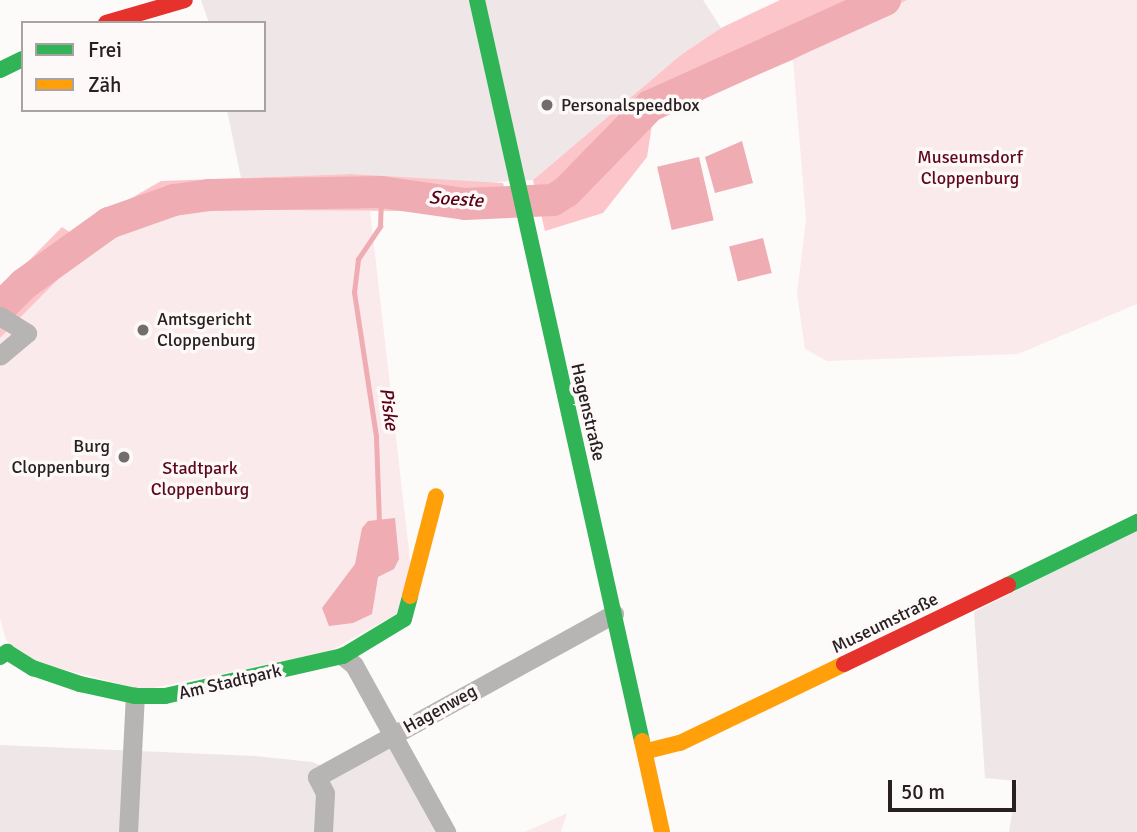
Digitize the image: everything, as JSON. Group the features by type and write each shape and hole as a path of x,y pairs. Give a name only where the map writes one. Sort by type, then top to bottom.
{"street":[{"path":"113,21 185,0"},
{"name":"Hagenstraße","path":"477,0 523,219 647,751 662,832"},
{"path":"0,70 21,61"},
{"path":"0,356 27,333 2,317"},
{"name":"Am Stadtpark","path":"0,657 7,652 59,678 135,696 195,692 343,656 404,619 436,496"},
{"name":"Museumstraße","path":"647,751 680,743 1137,522"},
{"name":"Hagenweg","path":"323,832 326,793 317,777 614,614"},
{"path":"343,656 354,665 446,832"},
{"path":"128,832 135,696"}],"shaded area":[{"path":"201,0 703,0 721,28 682,54 533,180 462,184 351,174 241,178 227,112 266,112 266,21 208,21"},
{"path":"780,0 907,0 793,60 653,118 647,157 603,213 545,231 533,180 682,54 721,28"},
{"path":"742,141 753,183 715,193 705,157"},
{"path":"699,157 714,220 672,230 657,167"},
{"path":"351,174 503,183 511,212 162,209 112,225 0,338 0,290 62,227 71,233 161,181"},
{"path":"763,238 772,273 738,281 729,246"},
{"path":"395,518 399,559 394,569 378,577 372,614 353,623 329,626 322,608 355,564 362,528 368,521"},
{"path":"1137,530 1137,832 1009,832 1017,781 985,778 974,612"},
{"path":"388,743 435,832 0,832 0,745 255,756 312,762 332,770"}],"green space":[{"name":"Museumsdorf Cloppenburg","path":"907,0 1137,0 1137,304 1018,354 827,361 805,349 797,294 806,220 793,60"},
{"name":"Stadtpark Cloppenburg","path":"162,209 370,211 412,577 407,608 330,651 143,690 24,659 6,640 0,618 0,338 112,225"},
{"path":"567,813 561,832 525,832"}],"waterway":[{"name":"Soeste","path":"0,308 24,284 109,223 174,200 210,195 381,192 465,204 553,200 566,192 650,106 885,0"},
{"name":"Piske","path":"379,523 376,436 354,292 358,259 380,226 381,192"}],"traffic: fast":[{"path":"477,0 642,741"},
{"path":"0,70 21,60"},
{"path":"1008,585 1137,522"},
{"path":"0,657 7,652 33,668 80,684 135,696 165,696 343,656 404,619 410,596"}],"traffic: slow":[{"path":"410,596 436,496"},
{"path":"647,751 680,743 844,664"},
{"path":"642,741 662,832"}],"traffic: jam":[{"path":"113,21 185,0"},
{"path":"844,664 1008,585"}],"place":[{"name":"Personalspeedbox","path":"547,105"},
{"name":"Amtsgericht Cloppenburg","path":"143,330"},
{"name":"Burg Cloppenburg","path":"124,457"}]}
